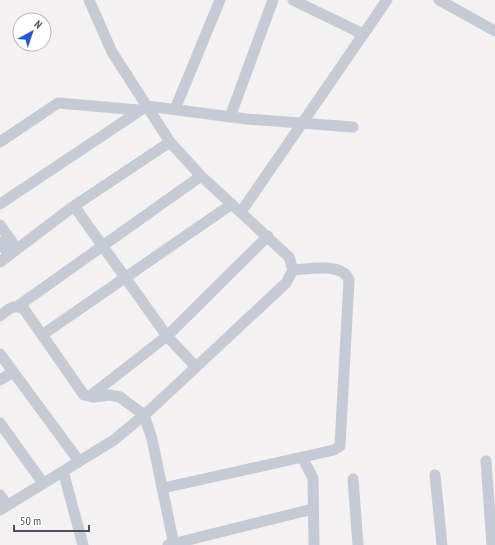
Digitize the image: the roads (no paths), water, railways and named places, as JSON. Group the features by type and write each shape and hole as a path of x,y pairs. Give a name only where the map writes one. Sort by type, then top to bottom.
{"street":[{"path":"0,495 4,507 114,440 144,415 286,283 293,270 289,257 268,236 201,176 170,142 143,108 112,52 89,0"},
{"path":"175,109 220,0"},
{"path":"230,116 273,0"},
{"path":"293,0 363,34"},
{"path":"439,0 495,31"},
{"path":"241,212 363,34 382,2"},
{"path":"0,142 58,103 175,109 230,116 353,127"},
{"path":"0,204 143,108"},
{"path":"0,262 74,206 170,142"},
{"path":"0,316 10,308 18,306 101,245 201,176"},
{"path":"42,335 232,204"},
{"path":"74,206 125,279 168,336 196,366"},
{"path":"0,225 13,252"},
{"path":"90,396 168,336 268,236"},
{"path":"0,242 13,252"},
{"path":"162,488 334,450 340,446 349,280 342,271 337,268 293,270"},
{"path":"18,306 24,309 79,390 84,395 120,397 144,415 152,439 172,545 313,509"},
{"path":"0,354 79,461"},
{"path":"0,380 13,372"},
{"path":"0,423 43,483"},
{"path":"302,457 313,478 314,545"},
{"path":"486,461 492,545"},
{"path":"63,471 83,545"},
{"path":"435,475 442,545"},
{"path":"353,479 358,545"}]}
